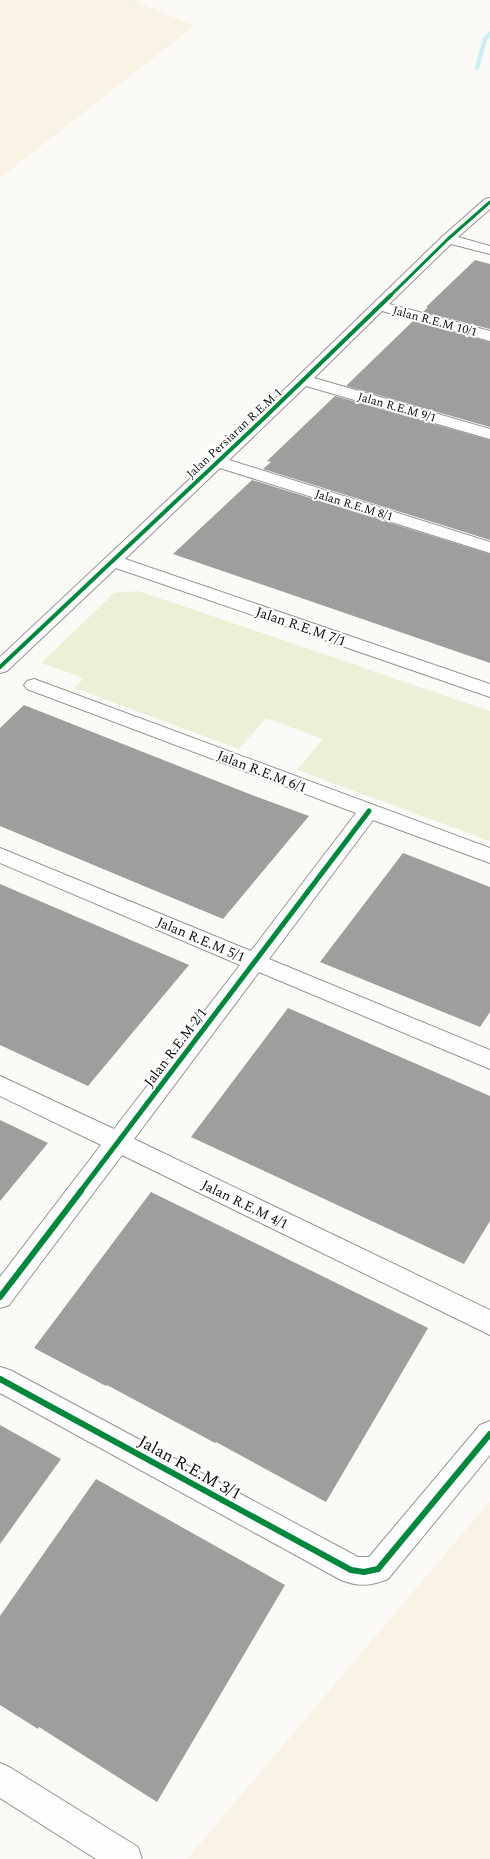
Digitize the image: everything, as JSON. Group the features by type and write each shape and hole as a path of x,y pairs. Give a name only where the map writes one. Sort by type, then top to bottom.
{"street":[{"name":"Jalan Persiaran R.E.M 1","path":"0,667 304,380 448,239 485,206"},
{"path":"448,239 490,250"},
{"name":"Jalan R.E.M 10/1","path":"379,306 490,336"},
{"name":"Jalan R.E.M 9/1","path":"304,380 490,434"},
{"name":"Jalan R.E.M 8/1","path":"217,462 490,548"},
{"name":"Jalan R.E.M 7/1","path":"113,561 490,691"},
{"name":"Jalan R.E.M 6/1","path":"34,685 490,856"},
{"name":"Jalan R.E.M 2/1","path":"0,1297 369,811"},
{"name":"Jalan R.E.M 5/1","path":"0,855 490,1060"},
{"name":"Jalan R.E.M 4/1","path":"0,1085 490,1323"},
{"name":"Jalan R.E.M 3/1","path":"0,1379 351,1570 360,1572 369,1572 378,1569 490,1434"},
{"path":"0,1779 126,1859"}],"shaded area":[{"path":"0,0 133,0 194,26 0,178"},
{"path":"490,1501 490,1859 187,1859"}],"green space":[{"path":"139,591 490,711 490,841 297,770 323,739 266,718 239,749 74,688 84,678 41,663 114,593"}],"building":[{"path":"475,260 490,264 490,329 423,312 428,307 426,307"},
{"path":"413,321 490,342 490,427 346,386"},
{"path":"335,396 490,440 490,540 263,469 271,462 267,461"},
{"path":"252,480 490,554 490,663 173,554"},
{"path":"24,705 309,816 223,919 0,826 0,728"},
{"path":"403,853 490,887 490,1012 480,1027 320,962"},
{"path":"0,884 189,965 88,1086 0,1045"},
{"path":"288,1008 490,1096 490,1221 464,1264 191,1137"},
{"path":"0,1120 48,1143 0,1201"},
{"path":"151,1192 428,1328 326,1502 216,1442 215,1443 34,1348"},
{"path":"0,1425 61,1459 0,1544"},
{"path":"96,1479 285,1585 157,1802 39,1727 38,1729 0,1705 0,1616"}],"waterway":[{"path":"477,68 485,39 490,34"}],"cycle path":[{"path":"0,667 262,420 448,239 490,202"},
{"path":"0,1297 369,811"},
{"path":"0,1379 351,1570 361,1572 368,1572 378,1569 490,1434"}]}
